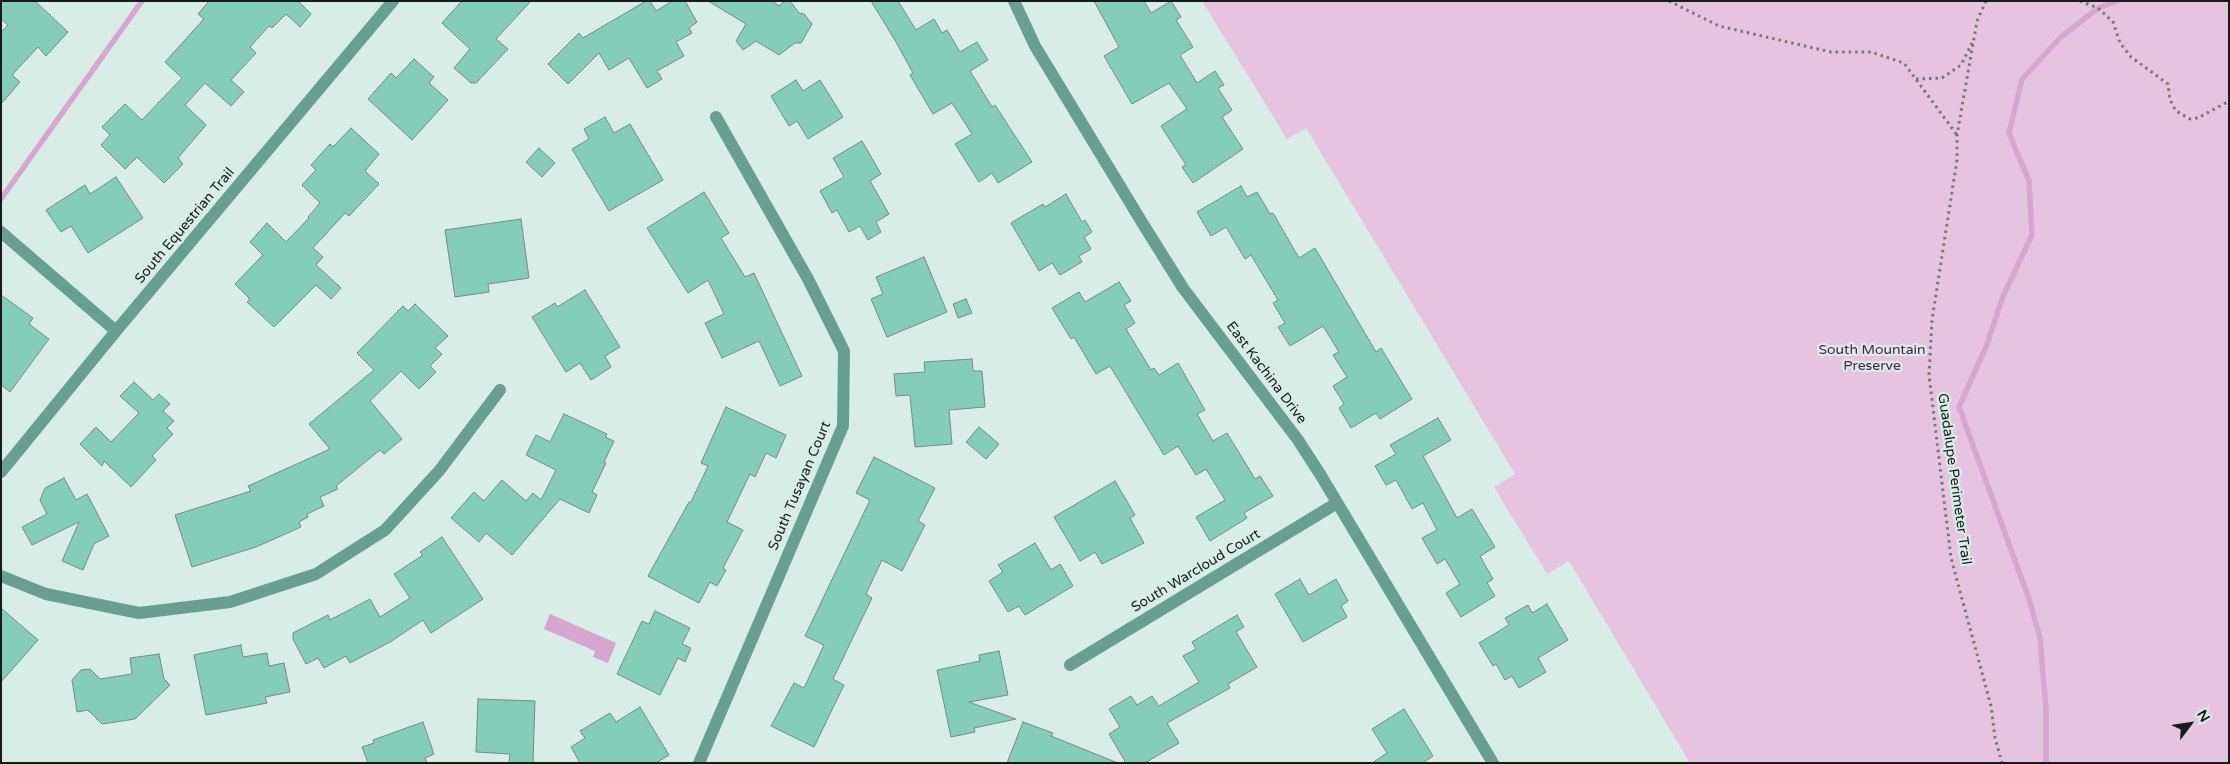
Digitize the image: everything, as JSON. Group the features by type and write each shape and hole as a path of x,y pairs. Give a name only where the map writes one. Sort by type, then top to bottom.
{"street":[{"name":"South Equestrian Trail","path":"1,472 393,1"},
{"name":"East Kachina Drive","path":"1014,1 1035,46 1183,288 1298,440 1493,763"},
{"name":"South Tusayan Court","path":"699,763 843,426 844,351 808,279 716,117"},
{"path":"4,234 116,332"},
{"path":"1,576 46,594 139,613 230,602 316,574 385,530 439,471 500,390"},
{"name":"South Warcloud Court","path":"1070,664 1337,503"}],"path":[{"path":"1670,1 1719,26 1830,52 1871,52 1904,63 1957,136"},
{"path":"1915,78 1942,78 1961,65 1974,38 1977,21 1986,1"},
{"path":"2080,1 2098,8 2113,22 2120,43 2131,57 2168,84 2170,100 2176,111 2190,119 2198,118 2229,102"},
{"name":"Guadalupe Perimeter Trail","path":"1974,38 1957,136 1957,160 1932,320 1929,375 1951,558 1991,706 1995,738 2002,763"}],"green space":[{"name":"South Mountain Preserve","path":"1202,1 2229,1 2229,763 1690,763 1569,561 1547,574 1494,487 1515,474 1306,128 1287,139"}],"shaded area":[{"path":"550,614 616,643 608,663 593,657 595,651 544,629"}],"building":[{"path":"1,1 35,1 68,32 46,56 38,47 12,75 20,82 1,104 1,32 8,25 1,19"},
{"path":"209,1 298,1 311,14 300,27 286,14 272,28 269,26 250,47 256,53 231,80 244,92 231,106 205,83 185,105 206,125 178,158 183,164 164,183 137,157 125,169 101,145 110,135 102,127 125,104 142,120 182,78 165,62 204,19 198,14"},
{"path":"462,1 531,1 496,39 508,49 476,83 471,83 454,68 470,49 442,23"},
{"path":"646,1 650,1 656,11 672,1 685,1 697,22 689,28 692,33 676,42 684,56 657,71 662,79 647,88 629,58 609,70 599,53 568,84 548,64 579,33 583,38"},
{"path":"708,1 772,1 779,6 785,1 790,1 799,13 804,14 812,24 801,43 795,43 779,55 756,41 743,50 736,41 746,24"},
{"path":"871,1 898,1 916,30 934,19 942,33 947,30 960,52 977,42 988,60 970,71 992,107 995,105 1032,162 998,183 992,173 979,182 955,144 972,134 952,103 933,114 910,75 913,73 896,42"},
{"path":"1094,1 1144,1 1151,13 1171,1 1181,17 1176,20 1193,47 1180,55 1197,83 1215,71 1224,85 1218,88 1232,110 1222,117 1243,149 1193,183 1182,167 1186,165 1161,126 1187,109 1169,83 1132,104 1104,56 1119,47"},
{"path":"414,59 434,77 429,83 448,100 412,140 368,99 391,73 396,78"},
{"path":"796,80 803,91 820,80 843,117 808,139 797,121 789,126 771,96"},
{"path":"605,117 614,133 630,124 663,180 609,211 572,149 589,139 584,129"},
{"path":"351,128 379,154 365,171 379,184 349,216 345,213 313,248 323,257 316,265 341,288 331,299 316,285 274,327 247,302 250,299 235,284 263,255 250,242 267,223 286,242 309,218 320,203 302,185 316,170 311,165 330,144 333,147"},
{"path":"862,141 881,174 870,181 889,214 876,222 881,232 868,240 860,226 849,232 837,210 832,213 820,191 844,177 833,158"},
{"path":"539,148 555,163 542,177 526,162"},
{"path":"116,177 143,218 88,253 71,226 61,232 46,210 85,185 90,194"},
{"path":"1241,186 1247,197 1257,192 1270,214 1273,213 1299,258 1315,248 1376,352 1381,348 1412,399 1380,419 1376,413 1351,428 1339,408 1344,404 1333,386 1347,377 1333,355 1339,352 1323,326 1290,346 1278,327 1285,323 1273,303 1278,300 1251,255 1245,259 1226,227 1211,236 1197,212"},
{"path":"704,192 729,233 721,238 745,277 754,273 802,376 780,386 759,341 722,358 705,323 724,314 708,280 688,293 647,228"},
{"path":"1066,194 1082,222 1085,220 1092,232 1084,237 1091,249 1079,256 1082,262 1060,275 1052,263 1039,271 1011,223 1043,204 1045,207"},
{"path":"521,219 529,278 488,284 489,292 455,297 445,230"},
{"path":"924,257 947,312 887,337 871,299 883,294 876,277"},
{"path":"1119,282 1131,301 1124,305 1135,323 1126,329 1151,370 1154,368 1159,375 1178,363 1205,410 1197,414 1213,441 1227,433 1255,479 1260,476 1273,496 1244,513 1247,518 1210,541 1196,517 1225,500 1206,469 1196,475 1178,446 1164,455 1110,366 1096,374 1074,337 1071,339 1052,308 1079,292 1085,302"},
{"path":"585,290 620,347 605,356 611,367 591,380 580,363 566,372 532,317 555,303 557,307"},
{"path":"1,295 33,318 29,324 49,339 10,392 1,385"},
{"path":"966,299 972,313 958,318 953,304"},
{"path":"415,304 448,336 435,348 442,354 430,366 436,372 419,389 401,371 370,401 402,439 384,454 380,450 336,486 338,489 320,497 324,506 307,514 308,517 299,522 301,527 256,547 192,567 175,515 251,491 248,486 330,449 309,424 374,370 357,353 403,306 408,311"},
{"path":"972,359 973,371 982,371 985,407 949,410 952,444 915,447 910,395 896,396 894,374 925,372 924,362"},
{"path":"134,382 153,400 159,394 170,404 163,411 174,421 167,428 173,434 152,456 156,460 131,487 104,461 102,466 80,444 96,427 111,442 139,413 120,396"},
{"path":"726,407 786,435 776,458 766,453 755,477 750,474 727,522 743,530 723,568 726,570 717,586 710,582 699,603 648,576 689,502 691,502 708,466 701,463"},
{"path":"564,414 607,434 605,437 614,441 592,492 597,495 589,513 560,499 512,555 486,533 479,542 451,518 474,492 484,501 502,480 526,501 533,493 541,500 556,470 526,455 536,435 550,442"},
{"path":"1438,418 1451,440 1423,456 1457,518 1472,509 1495,547 1480,556 1493,579 1487,583 1495,596 1461,617 1446,593 1460,584 1445,559 1437,564 1422,538 1437,530 1423,503 1412,509 1396,480 1386,485 1375,466 1396,454 1390,445"},
{"path":"979,427 999,444 986,459 966,442"},
{"path":"874,457 935,488 918,521 925,525 902,571 882,560 866,594 872,598 833,679 844,685 814,747 771,726 794,683 804,688 824,645 805,636 870,500 856,493"},
{"path":"64,478 76,500 87,494 109,536 94,544 83,570 62,561 79,522 32,545 22,527 47,514 40,500 45,488"},
{"path":"1115,481 1135,515 1130,518 1144,543 1102,564 1095,552 1080,561 1054,517"},
{"path":"442,537 483,599 431,633 423,620 390,642 350,663 346,656 324,668 318,658 306,664 293,639 293,633 328,615 330,620 370,599 380,617 410,598 394,574 423,555 420,552"},
{"path":"1035,543 1051,570 1060,564 1073,586 1025,615 1019,606 1008,612 989,581 1003,572 998,565"},
{"path":"1300,579 1309,595 1336,579 1348,601 1341,606 1347,617 1303,642 1275,594"},
{"path":"1547,604 1568,640 1538,658 1546,672 1519,688 1512,676 1505,680 1496,664 1493,666 1479,643 1509,625 1505,618 1528,605 1532,613"},
{"path":"1,608 38,640 1,682"},
{"path":"655,611 690,628 682,644 691,648 685,662 678,658 660,695 617,674 642,621 649,624"},
{"path":"1237,615 1244,627 1236,632 1257,667 1228,684 1230,688 1167,723 1179,743 1145,763 1126,763 1109,734 1120,727 1109,709 1131,696 1137,705 1152,696 1159,706 1199,682 1183,656 1196,649 1192,642"},
{"path":"241,645 243,657 267,653 269,666 284,663 290,692 265,697 267,703 206,715 194,655"},
{"path":"999,651 1008,695 969,702 1016,719 974,728 975,732 951,737 937,670 980,661 979,655"},
{"path":"159,654 164,679 170,685 135,719 102,724 88,710 77,712 72,680 81,670 90,669 100,679 132,674 130,658"},
{"path":"478,699 535,701 533,763 509,763 510,754 476,752"},
{"path":"640,707 669,755 656,763 580,763 571,747 585,738 580,731 610,713 616,722"},
{"path":"1404,709 1433,756 1423,763 1372,763 1387,753 1372,729"},
{"path":"423,722 434,754 425,758 427,763 368,763 362,747 374,743 373,740"},
{"path":"1023,722 1053,733 1051,736 1118,763 1007,763"}],"waterway":[{"path":"1,199 142,1"},
{"path":"2046,763 2046,710 2040,638 2029,599 1959,407 1986,347 2003,296 2032,235 2029,181 2009,133 2022,79 2061,37 2098,8 2118,1"}]}
